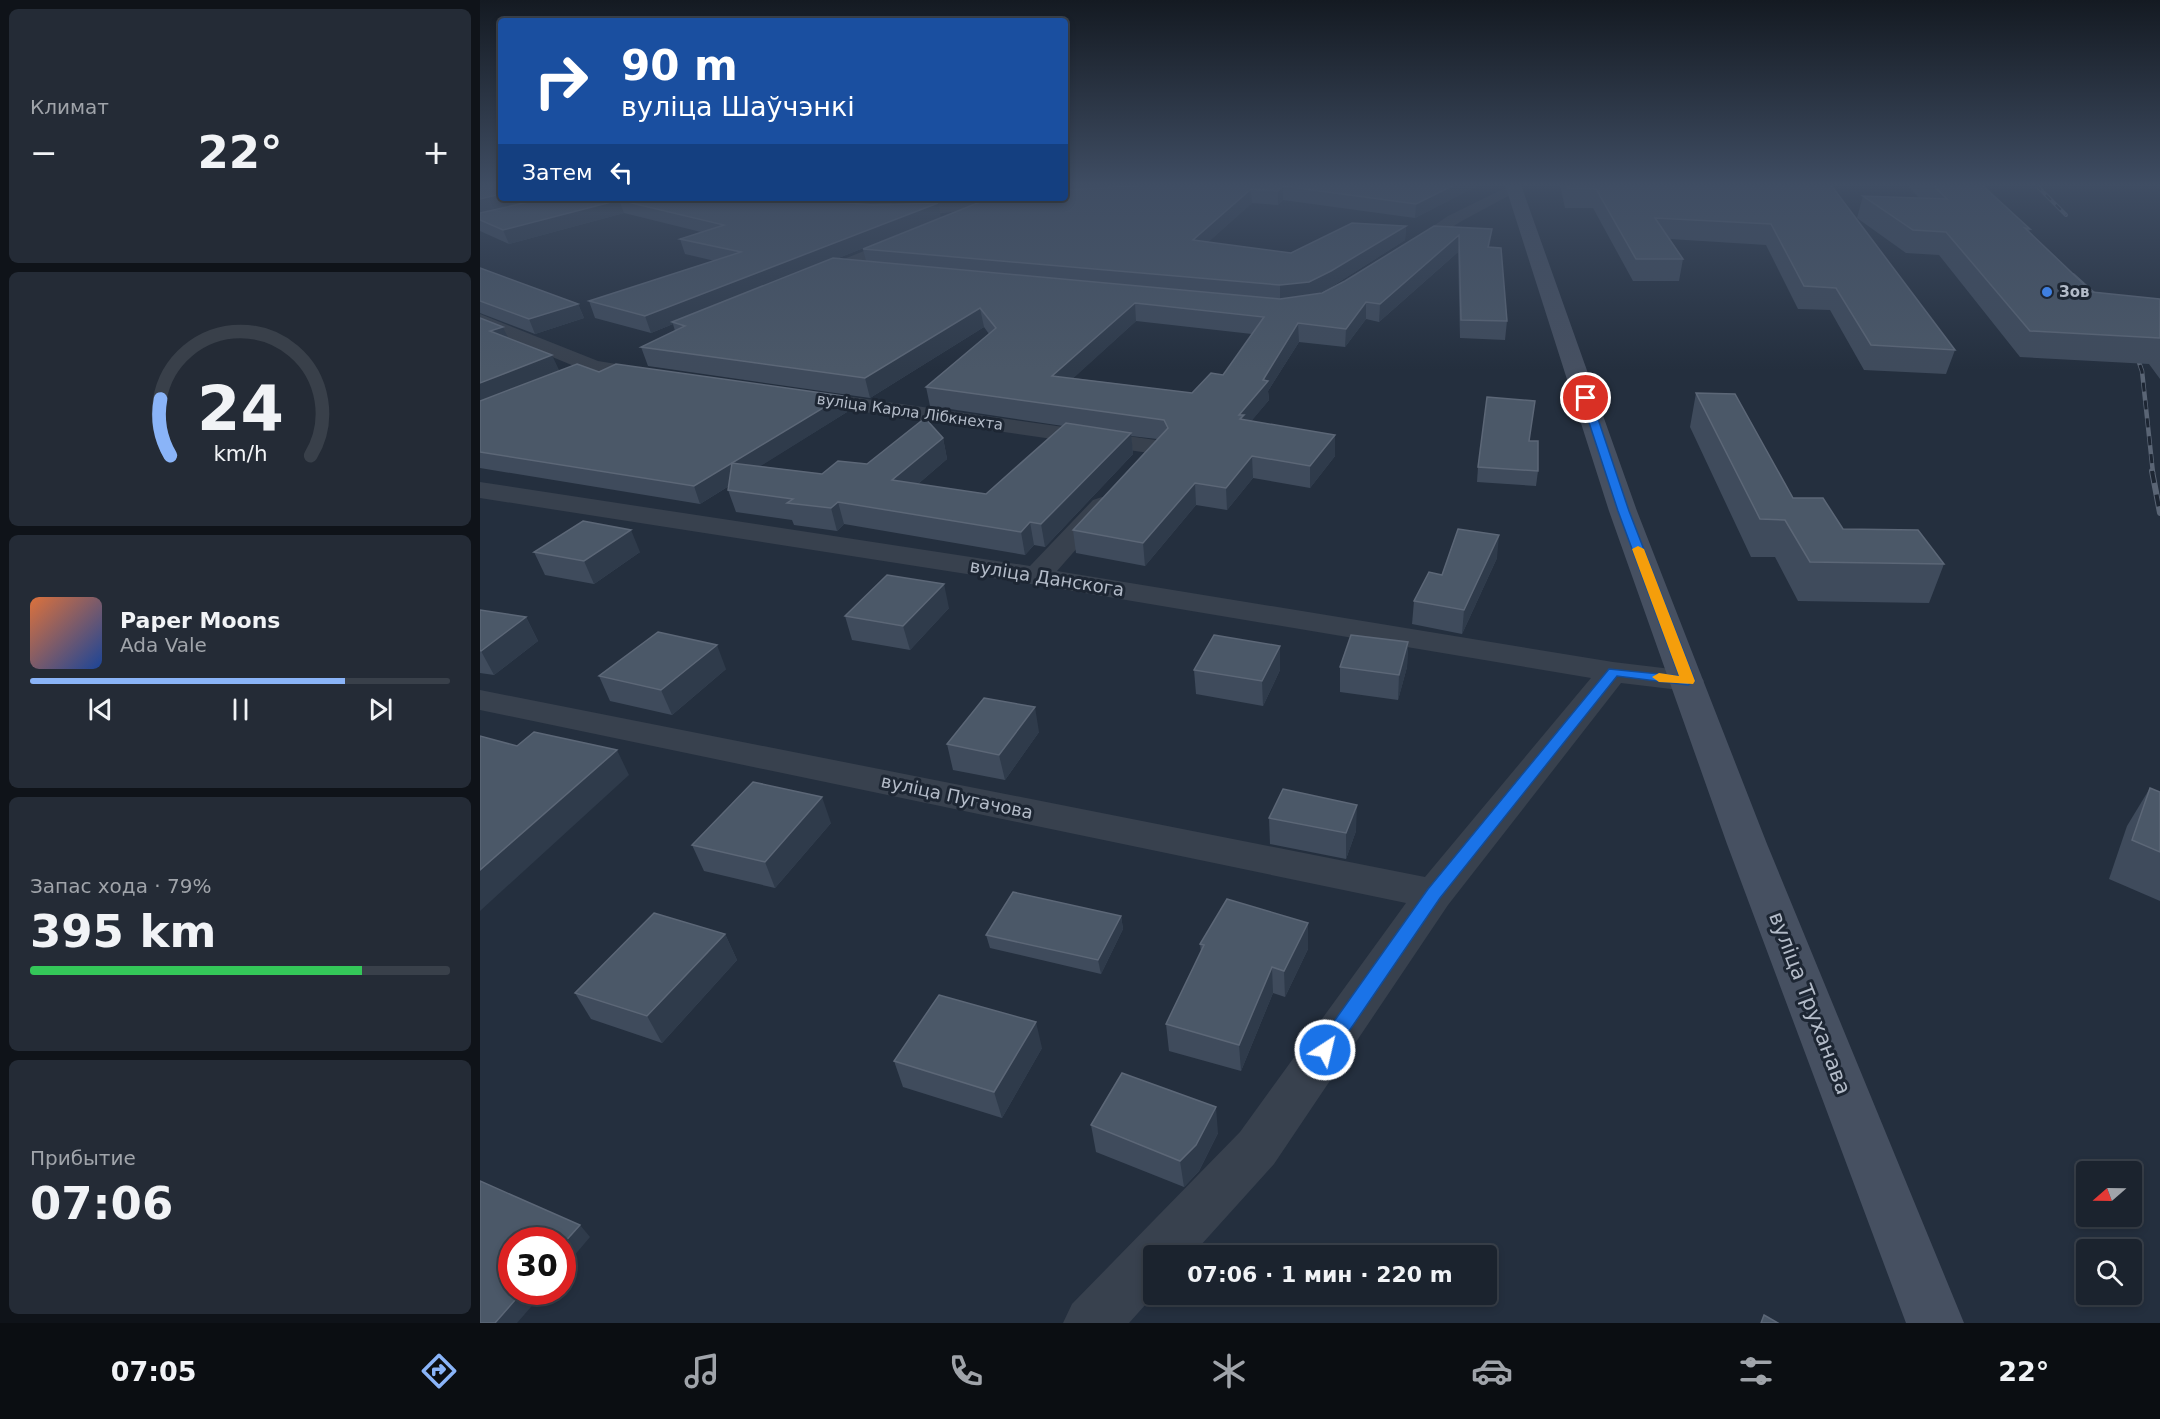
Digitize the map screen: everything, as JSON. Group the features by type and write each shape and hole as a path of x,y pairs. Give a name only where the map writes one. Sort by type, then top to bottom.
{"main road":[{"name":"вуліца Труханава","path":"1533,247 1623,511 1748,844 1935,1323"}],"street":[{"path":"793,286 888,247"},
{"path":"1386,262 1410,247"},
{"path":"837,268 872,271"},
{"path":"480,320 583,372 664,377"},
{"path":"583,372 627,354"},
{"name":"вуліца Карла Лібкнехта","path":"781,394 1156,447 1037,576"},
{"name":"вуліца Данскога","path":"480,490 1037,576 1613,672 1688,681"},
{"path":"1164,1245 1257,1148 1434,894 1613,672"},
{"name":"вуліца Пугачова","path":"480,700 1434,894"},
{"path":"1091,1323 1143,1268"}],"building":[{"path":"716,247 825,247 645,316 589,301 741,252"},
{"path":"869,247 1244,247 1291,253 1304,247 1371,247 1309,282 1280,285 863,249"},
{"path":"1400,247 1446,247 1380,304 1366,302 1346,329 1298,323 1263,380 1268,381 1239,415 1244,415 1240,419 1335,435 1310,466 1252,456 1226,488 1195,483 1143,543 1073,530 1168,428 1164,420 926,387 996,328 980,308 865,378 641,347 685,326 672,322 833,258 1280,299 1322,293","holes":["1135,303 1264,317 1223,375 1211,373 1192,393 1052,376"]},
{"path":"1459,247 1501,248 1507,321 1461,320"},
{"path":"1629,247 1675,247 1683,259 1636,259"},
{"path":"1783,247 1877,247 1955,350 1871,345 1836,288 1804,286"},
{"path":"1959,247 2045,247 2092,292 2160,299 2160,338 2030,331"},
{"path":"480,268 578,304 529,319 480,301"},
{"path":"480,318 503,327 490,331 552,355 480,383"},
{"path":"577,364 599,372 616,364 843,396 694,486 480,452 480,401"},
{"path":"1696,393 1735,394 1793,498 1823,498 1843,529 1918,530 1944,564 1810,562 1785,520 1760,519"},
{"path":"1487,397 1535,401 1529,441 1538,441 1538,471 1478,467"},
{"path":"925,418 943,438 892,480 986,494 1066,423 1131,433 1041,524 1030,522 1021,532 838,502 831,508 787,503 793,499 728,490 732,463 822,474 838,461 867,464"},
{"path":"583,521 631,530 584,561 534,552"},
{"path":"1458,529 1499,535 1464,610 1414,601 1429,572 1442,575"},
{"path":"887,575 944,584 903,626 845,616"},
{"path":"480,610 526,617 481,651"},
{"path":"658,632 717,645 661,690 599,676"},
{"path":"1214,635 1280,646 1262,681 1194,670"},
{"path":"1351,635 1408,642 1399,675 1340,667"},
{"path":"984,698 1035,707 999,755 947,744"},
{"path":"534,732 617,750 480,870 480,736 517,746"},
{"path":"753,782 822,797 765,862 692,845"},
{"path":"2150,788 2160,792 2160,852 2132,840"},
{"path":"1283,789 1357,805 1346,833 1269,818"},
{"path":"1013,892 1121,916 1098,960 986,935"},
{"path":"1227,899 1308,923 1284,971 1272,967 1239,1045 1166,1024 1204,945 1200,944"},
{"path":"654,913 725,934 647,1016 575,993"},
{"path":"939,995 1036,1022 994,1092 894,1061"},
{"path":"1122,1073 1216,1107 1196,1145 1180,1161 1091,1125"},
{"path":"480,1181 580,1225 576,1229 576,1227 498,1227 498,1305 511,1305 495,1323 480,1323"},
{"path":"1764,1315 1778,1323 1761,1323"}],"railway":[{"path":"2073,275 2104,303"},
{"path":"2134,348 2142,371 2153,473"},
{"path":"2152,471 2160,513"}],"slow traffic":[{"path":"1638,549 1688,681 1659,677"}],"place":[{"name":"Зов","path":"2047,292"}],"route":[{"path":"1325,1050 1434,894 1613,672 1688,681 1623,511 1586,398"}]}
